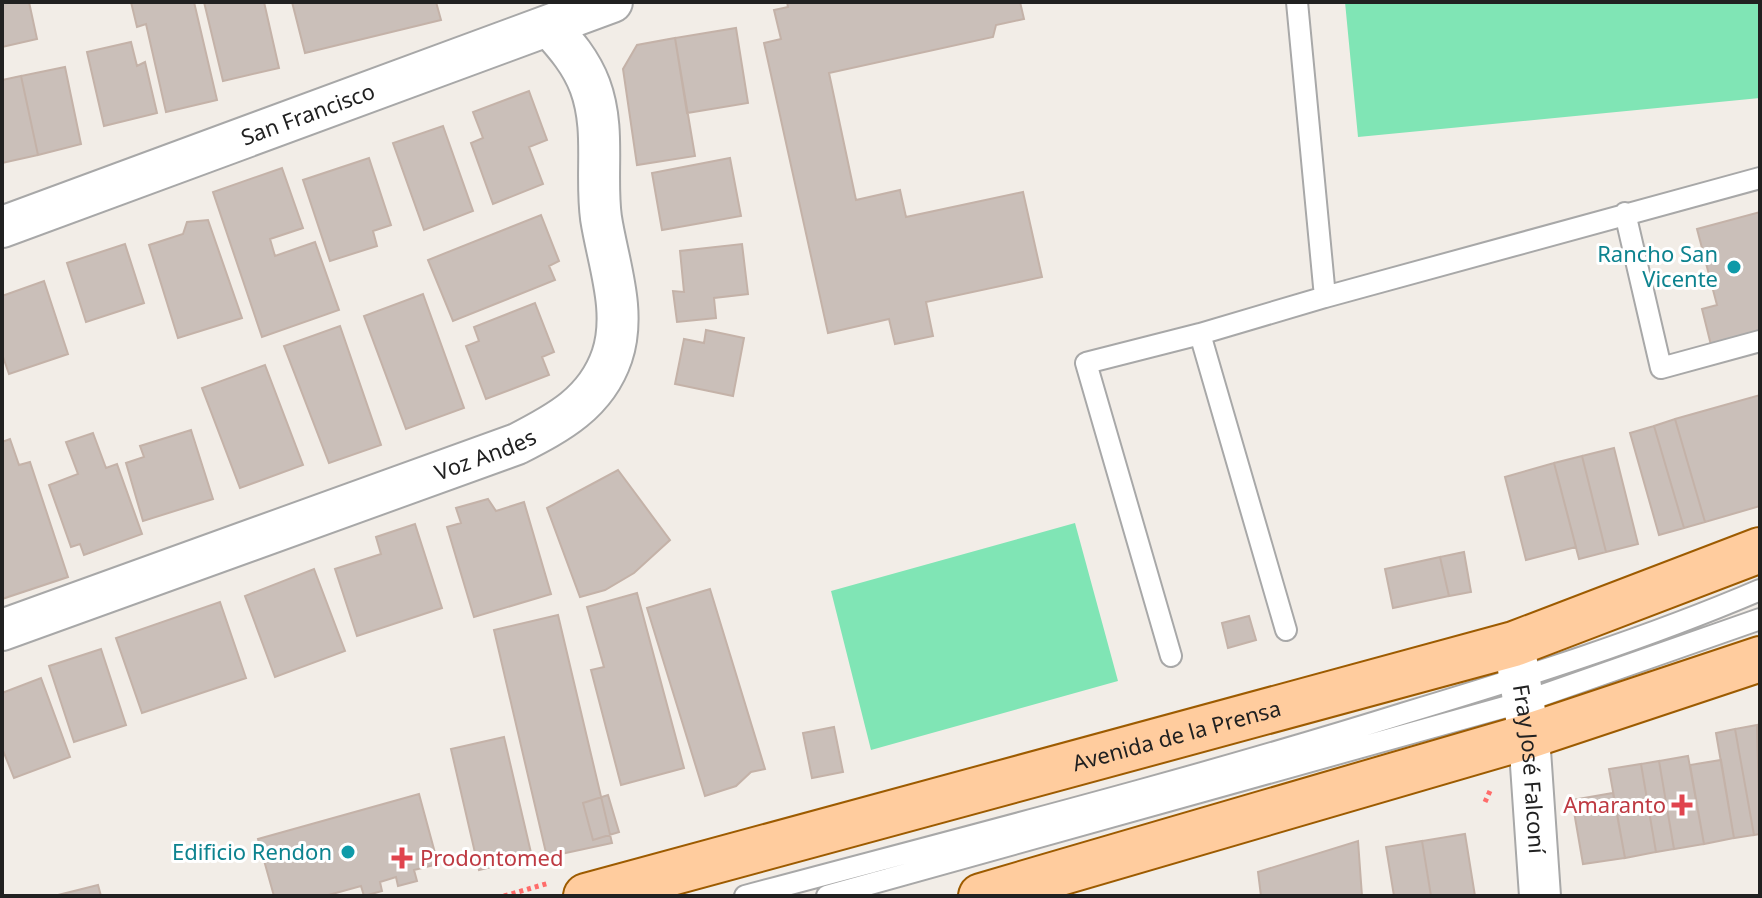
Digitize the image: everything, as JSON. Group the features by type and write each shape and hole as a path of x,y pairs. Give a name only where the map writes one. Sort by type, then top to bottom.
{"main road":[{"name":"Avenida de la Prensa","path":"981,896 1522,690 1760,550"},
{"name":"Avenida de la Prensa","path":"586,896 1522,690 1760,659"}],"street":[{"name":"San Francisco","path":"2,227 612,2"},
{"name":"Voz Andes","path":"2,630 517,444 563,421 593,394 612,355 617,293 601,216 599,131 590,88 576,57 549,26"},
{"name":"Fray José Falconí","path":"1522,690 1540,896"}],"lane":[{"path":"1297,2 1325,297"},
{"path":"1171,656 1086,363 1760,178"},
{"path":"1625,213 1661,368 1760,341"},
{"path":"1200,334 1286,630"},
{"path":"745,896 1522,690 1760,590"},
{"path":"827,896 1760,619"}],"path":[{"path":"1485,802 1490,791"}],"green space":[{"path":"1345,2 1760,2 1760,98 1358,137"},
{"path":"1075,523 1118,681 871,750 831,591"}],"building":[{"path":"2,2 29,2 37,39 2,47"},
{"path":"131,2 194,2 217,100 166,112 146,24 137,27"},
{"path":"204,2 264,2 279,68 223,81"},
{"path":"292,2 436,2 441,20 305,53"},
{"path":"787,2 1020,2 1024,19 996,25 993,37 829,73 856,200 900,190 906,217 1023,192 1042,277 926,302 933,336 895,344 889,319 828,333 764,43 781,39 774,10 788,7"},
{"path":"736,28 748,103 687,113 675,38"},
{"path":"675,38 695,156 637,165 623,69 637,45"},
{"path":"131,42 137,66 145,62 157,113 104,126 87,52"},
{"path":"65,67 81,144 38,155 21,76"},
{"path":"21,76 38,155 2,163 2,80"},
{"path":"529,91 547,140 529,147 543,184 493,204 471,143 483,138 473,112"},
{"path":"443,126 473,211 424,230 393,143"},
{"path":"369,158 391,225 373,231 377,246 330,261 303,180"},
{"path":"730,158 741,216 662,230 652,173"},
{"path":"282,168 303,228 270,239 275,256 315,242 339,310 262,337 213,192"},
{"name":"Rancho San Vicente","path":"1760,212 1760,333 1711,345 1702,309 1717,305 1697,229"},
{"path":"541,215 559,261 549,266 555,280 453,321 428,260"},
{"path":"208,220 242,318 178,338 149,245 183,234 187,222"},
{"path":"125,244 144,303 86,322 67,263"},
{"path":"742,244 748,294 714,298 716,318 677,322 673,291 684,292 680,251"},
{"path":"44,281 68,354 9,374 2,354 2,296"},
{"path":"423,294 464,408 406,429 364,316"},
{"path":"535,303 554,352 542,357 549,375 486,399 466,346 479,341 474,327"},
{"path":"340,326 381,445 329,463 284,346"},
{"path":"706,330 744,338 733,396 675,384 684,339 704,343"},
{"path":"265,365 303,465 240,488 202,388"},
{"path":"1760,395 1760,506 1705,522 1675,419"},
{"path":"1675,419 1705,522 1684,528 1654,426"},
{"path":"1654,426 1684,528 1659,535 1630,433"},
{"path":"191,430 213,499 143,521 126,463 144,457 140,446"},
{"path":"93,433 106,468 117,464 142,534 84,555 80,544 71,547 49,485 78,474 66,442"},
{"path":"10,439 19,465 30,462 68,577 2,599 2,442"},
{"path":"1614,448 1638,544 1606,552 1582,456"},
{"path":"1582,456 1606,552 1579,559 1554,463"},
{"path":"1554,463 1576,547 1526,560 1505,477"},
{"path":"618,470 670,540 634,573 605,590 580,597 547,508"},
{"path":"488,499 496,511 524,502 551,594 474,617 447,527 461,523 456,508"},
{"path":"415,524 442,608 357,636 335,569 381,554 376,537"},
{"path":"1464,552 1471,592 1449,596 1440,557"},
{"path":"1440,557 1449,596 1393,608 1385,569"},
{"path":"314,569 345,651 275,677 245,596"},
{"path":"710,589 765,769 751,772 736,786 705,796 647,608"},
{"path":"637,593 684,768 621,785 591,670 604,667 587,607"},
{"path":"220,602 246,678 142,713 116,638"},
{"path":"558,615 612,843 547,857 494,630"},
{"path":"1249,616 1256,640 1228,648 1222,623"},
{"path":"101,649 126,725 74,742 49,666"},
{"path":"41,678 70,757 14,778 2,748 2,693"},
{"path":"1757,725 1760,834 1754,835 1735,729"},
{"path":"834,727 843,772 812,778 803,733"},
{"path":"1735,729 1754,835 1734,838 1716,733"},
{"path":"504,737 532,857 479,870 451,749"},
{"name":"Amaranto","path":"1688,756 1704,844 1674,849 1659,761"},
{"path":"1721,760 1734,838 1704,844 1690,765"},
{"path":"1659,761 1674,849 1656,852 1641,764"},
{"path":"1641,764 1656,852 1625,858 1609,769"},
{"path":"1613,793 1625,858 1583,864 1572,800"},
{"name":"Edificio Rendon","path":"419,794 438,864 414,870 417,881 398,886 396,877 380,882 382,891 364,896 361,886 325,896 274,896 258,839"},
{"path":"608,795 619,832 593,840 583,803"},
{"path":"1465,834 1475,896 1431,896 1422,841"},
{"path":"1358,841 1362,896 1261,896 1258,872"},
{"path":"1422,841 1431,896 1394,896 1386,847"},
{"path":"98,885 101,896 54,896"}],"place":[{"name":"Rancho San Vicente","path":"1734,267"},
{"name":"Amaranto","path":"1682,805"},
{"name":"Edificio Rendon","path":"348,852"},
{"name":"Prodontomed","path":"402,858"}]}
